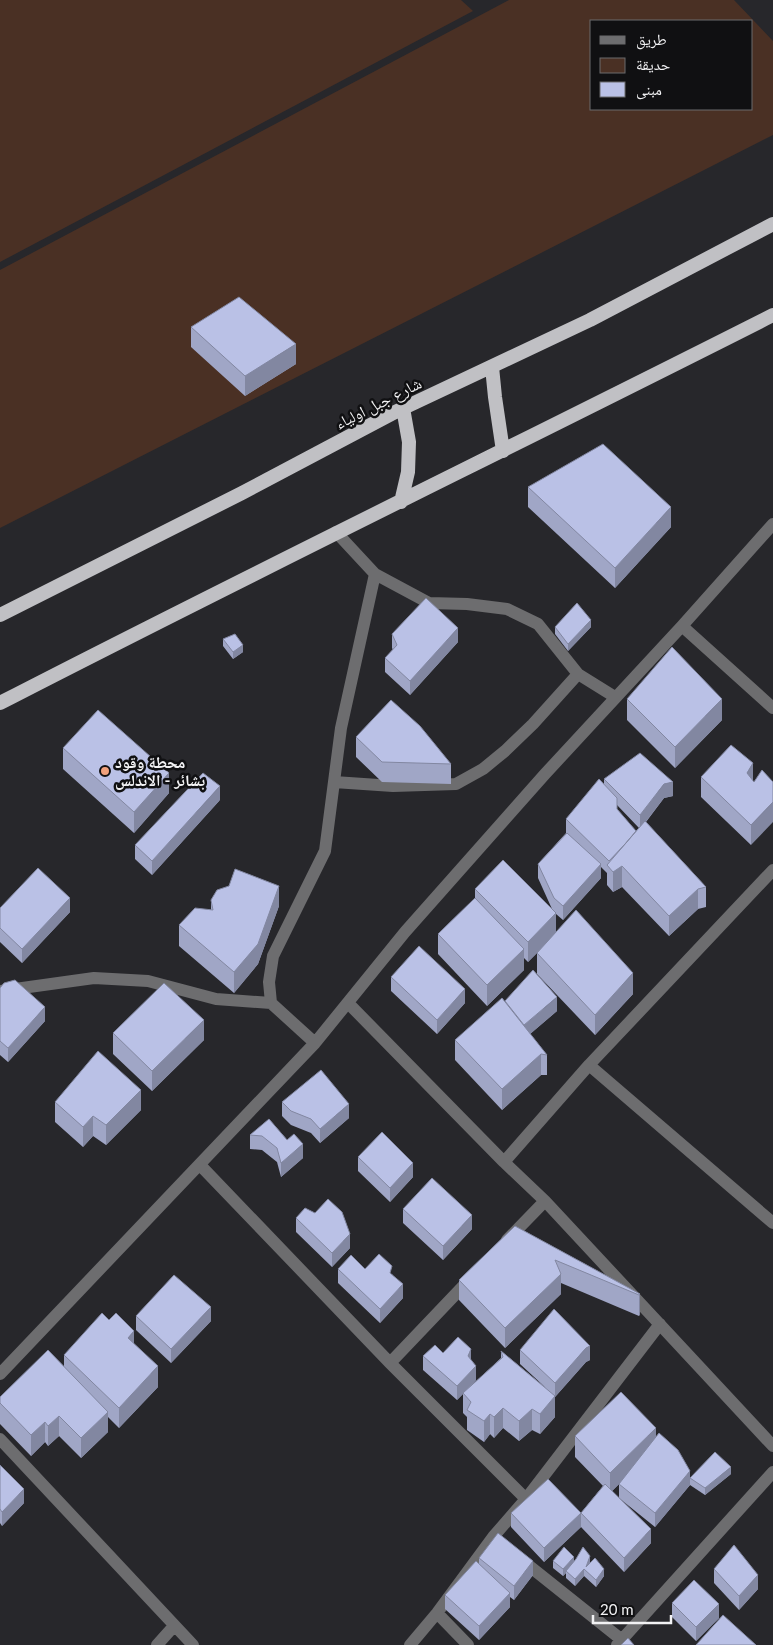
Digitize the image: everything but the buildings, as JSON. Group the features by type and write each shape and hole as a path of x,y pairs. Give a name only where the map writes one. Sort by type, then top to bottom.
{"highway":[{"name":"شارع جبل اولياء","path":"0,615 234,497 403,408 492,367 670,279 773,224"},
{"path":"0,703 336,532 401,502 773,315"},
{"path":"492,367 503,451"},
{"path":"401,502 408,472 409,442 403,408"}],"street":[{"path":"0,1374 315,1043 405,932 773,524"},
{"path":"336,532 375,574 429,603 467,604 507,609 538,624 578,674 615,697"},
{"path":"272,1003 269,982 273,956 325,851 341,728 375,574"},
{"path":"682,626 773,708"},
{"path":"334,782 393,786 456,784 483,769 505,751 533,724 578,674"},
{"path":"504,1162 589,1066 773,870"},
{"path":"0,991 94,978 148,981 216,999 272,1003 315,1043"},
{"path":"348,1003 504,1162 545,1201 772,1442"},
{"path":"589,1066 773,1223"},
{"path":"200,1165 390,1363 526,1499"},
{"path":"498,1250 545,1201"},
{"path":"390,1363 477,1272"},
{"path":"410,1645 437,1613 493,1537 526,1499 660,1324"},
{"path":"0,1439 193,1645"},
{"path":"493,1537 620,1642 773,1472"},
{"path":"437,1613 468,1645"},
{"path":"157,1645 174,1626"}],"green space":[{"path":"0,0 461,0 473,11 0,262"},
{"path":"509,0 734,0 773,41 773,135 0,528 0,270"}],"place":[{"name":"محطة وقود بشائر - الاندلس","path":"105,771"}]}
